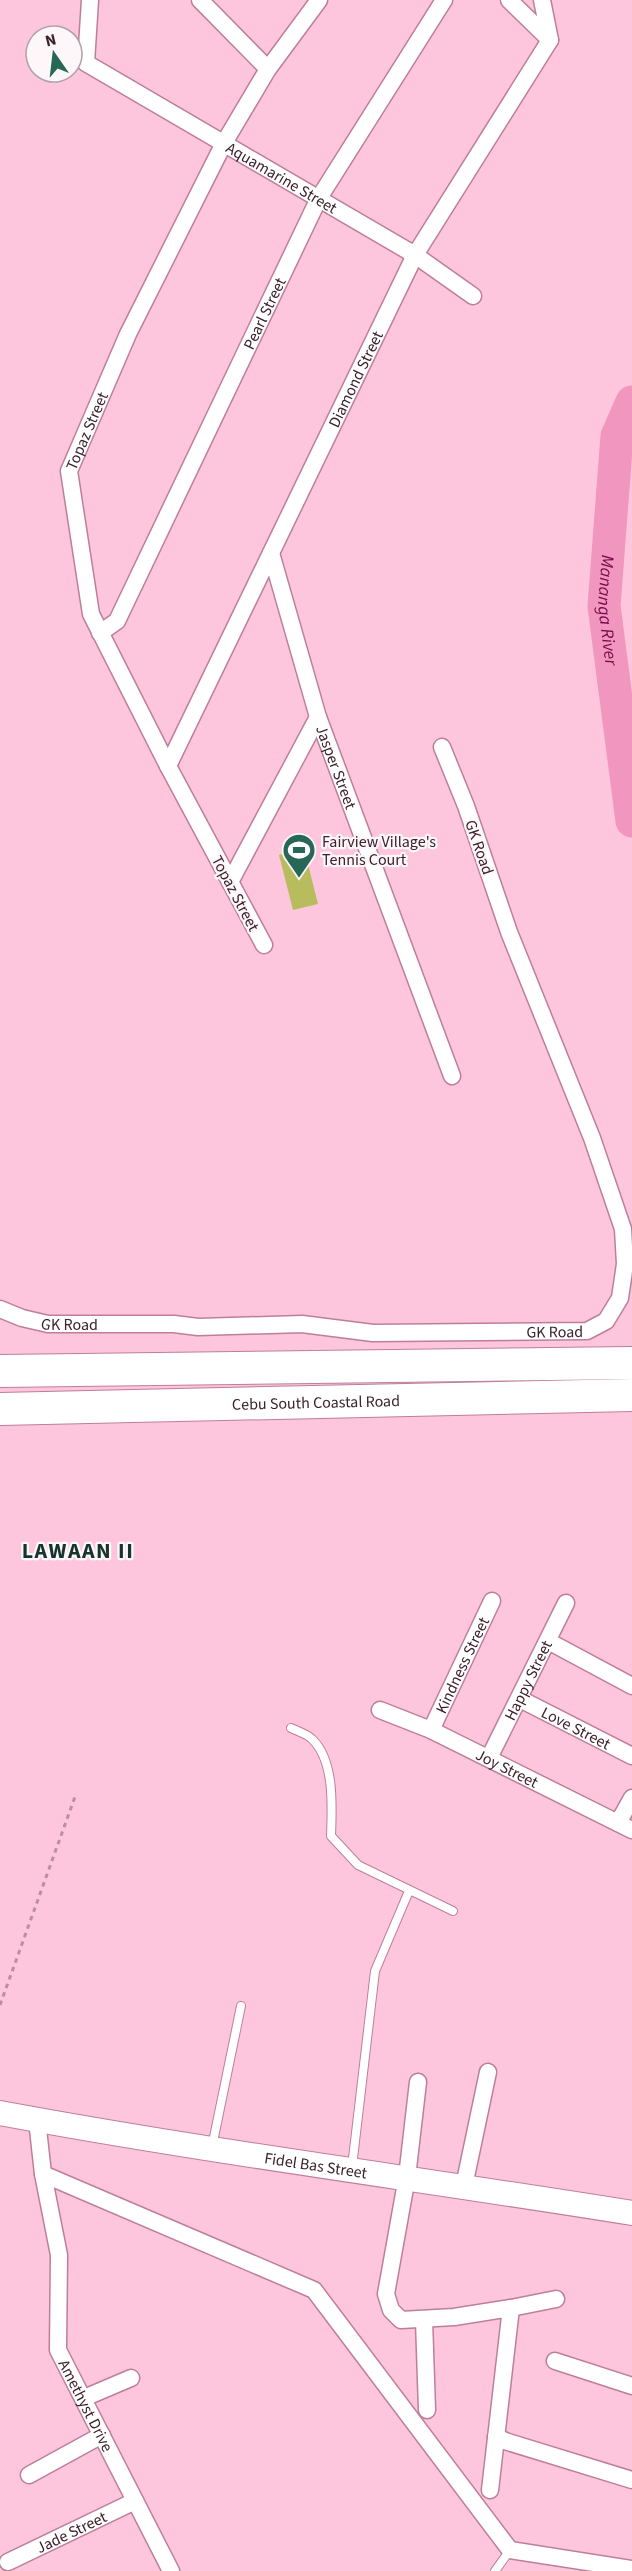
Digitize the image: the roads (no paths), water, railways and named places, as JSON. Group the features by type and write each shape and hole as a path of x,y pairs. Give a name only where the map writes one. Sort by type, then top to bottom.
{"highway":[{"name":"Cebu South Coastal Road","path":"0,1371 632,1364"},
{"name":"Cebu South Coastal Road","path":"0,1409 632,1395"}],"street":[{"name":"Aquamarine Street","path":"90,0 86,63 414,255 473,296"},
{"path":"200,0 268,69"},
{"name":"Topaz Street","path":"264,945 168,766 91,614 69,471 128,334 224,143 268,69 319,0"},
{"name":"Pearl Street","path":"100,633 117,621 319,198 444,0"},
{"path":"509,0 550,40"},
{"path":"542,0 550,40"},
{"name":"Diamond Street","path":"168,766 414,255 550,40"},
{"name":"Jasper Street","path":"271,553 318,717 452,1076"},
{"path":"230,882 318,717"},
{"name":"GK Road","path":"0,1309 22,1318 48,1324 174,1324 198,1327 302,1324 373,1333 587,1331 606,1321 620,1298 625,1264 623,1229 592,1138 510,932 466,806 442,747"},
{"name":"Kindness Street","path":"431,1730 492,1601"},
{"name":"Happy Street","path":"489,1758 566,1603"},
{"path":"548,1641 632,1686"},
{"name":"Love Street","path":"520,1699 632,1756"},
{"name":"Joy Street","path":"380,1710 431,1730 625,1827"},
{"path":"625,1827 632,1798"},
{"path":"464,2186 488,2072"},
{"path":"418,2082 408,2177 386,2294 391,2310 401,2320 424,2320 511,2308 556,2299"},
{"name":"Fidel Bas Street","path":"0,2113 212,2150 408,2177 632,2213"},
{"name":"Amethyst Drive","path":"37,2120 59,2255 58,2350 135,2501 163,2568"},
{"path":"44,2174 314,2290 510,2550 632,2569"},
{"path":"490,2490 511,2308"},
{"path":"424,2320 427,2410"},
{"path":"555,2361 632,2386"},
{"path":"84,2398 131,2378"},
{"path":"29,2475 102,2435"},
{"path":"496,2437 632,2480"},
{"name":"Jade Street","path":"8,2562 135,2501"}],"lane":[{"path":"291,1728 311,1738 321,1750 330,1778 331,1836 358,1864 453,1911"},
{"path":"352,2171 375,1971 409,1891"},
{"path":"212,2150 241,2006"},
{"path":"495,2571 510,2550"}],"waterway":[{"name":"Mananga River","path":"632,402 617,436 604,606 632,821"}],"place":[{"name":"Fairview Village's Tennis Court","path":"299,879"}],"district":[{"name":"LAWAAN II","path":"78,1550"}]}
